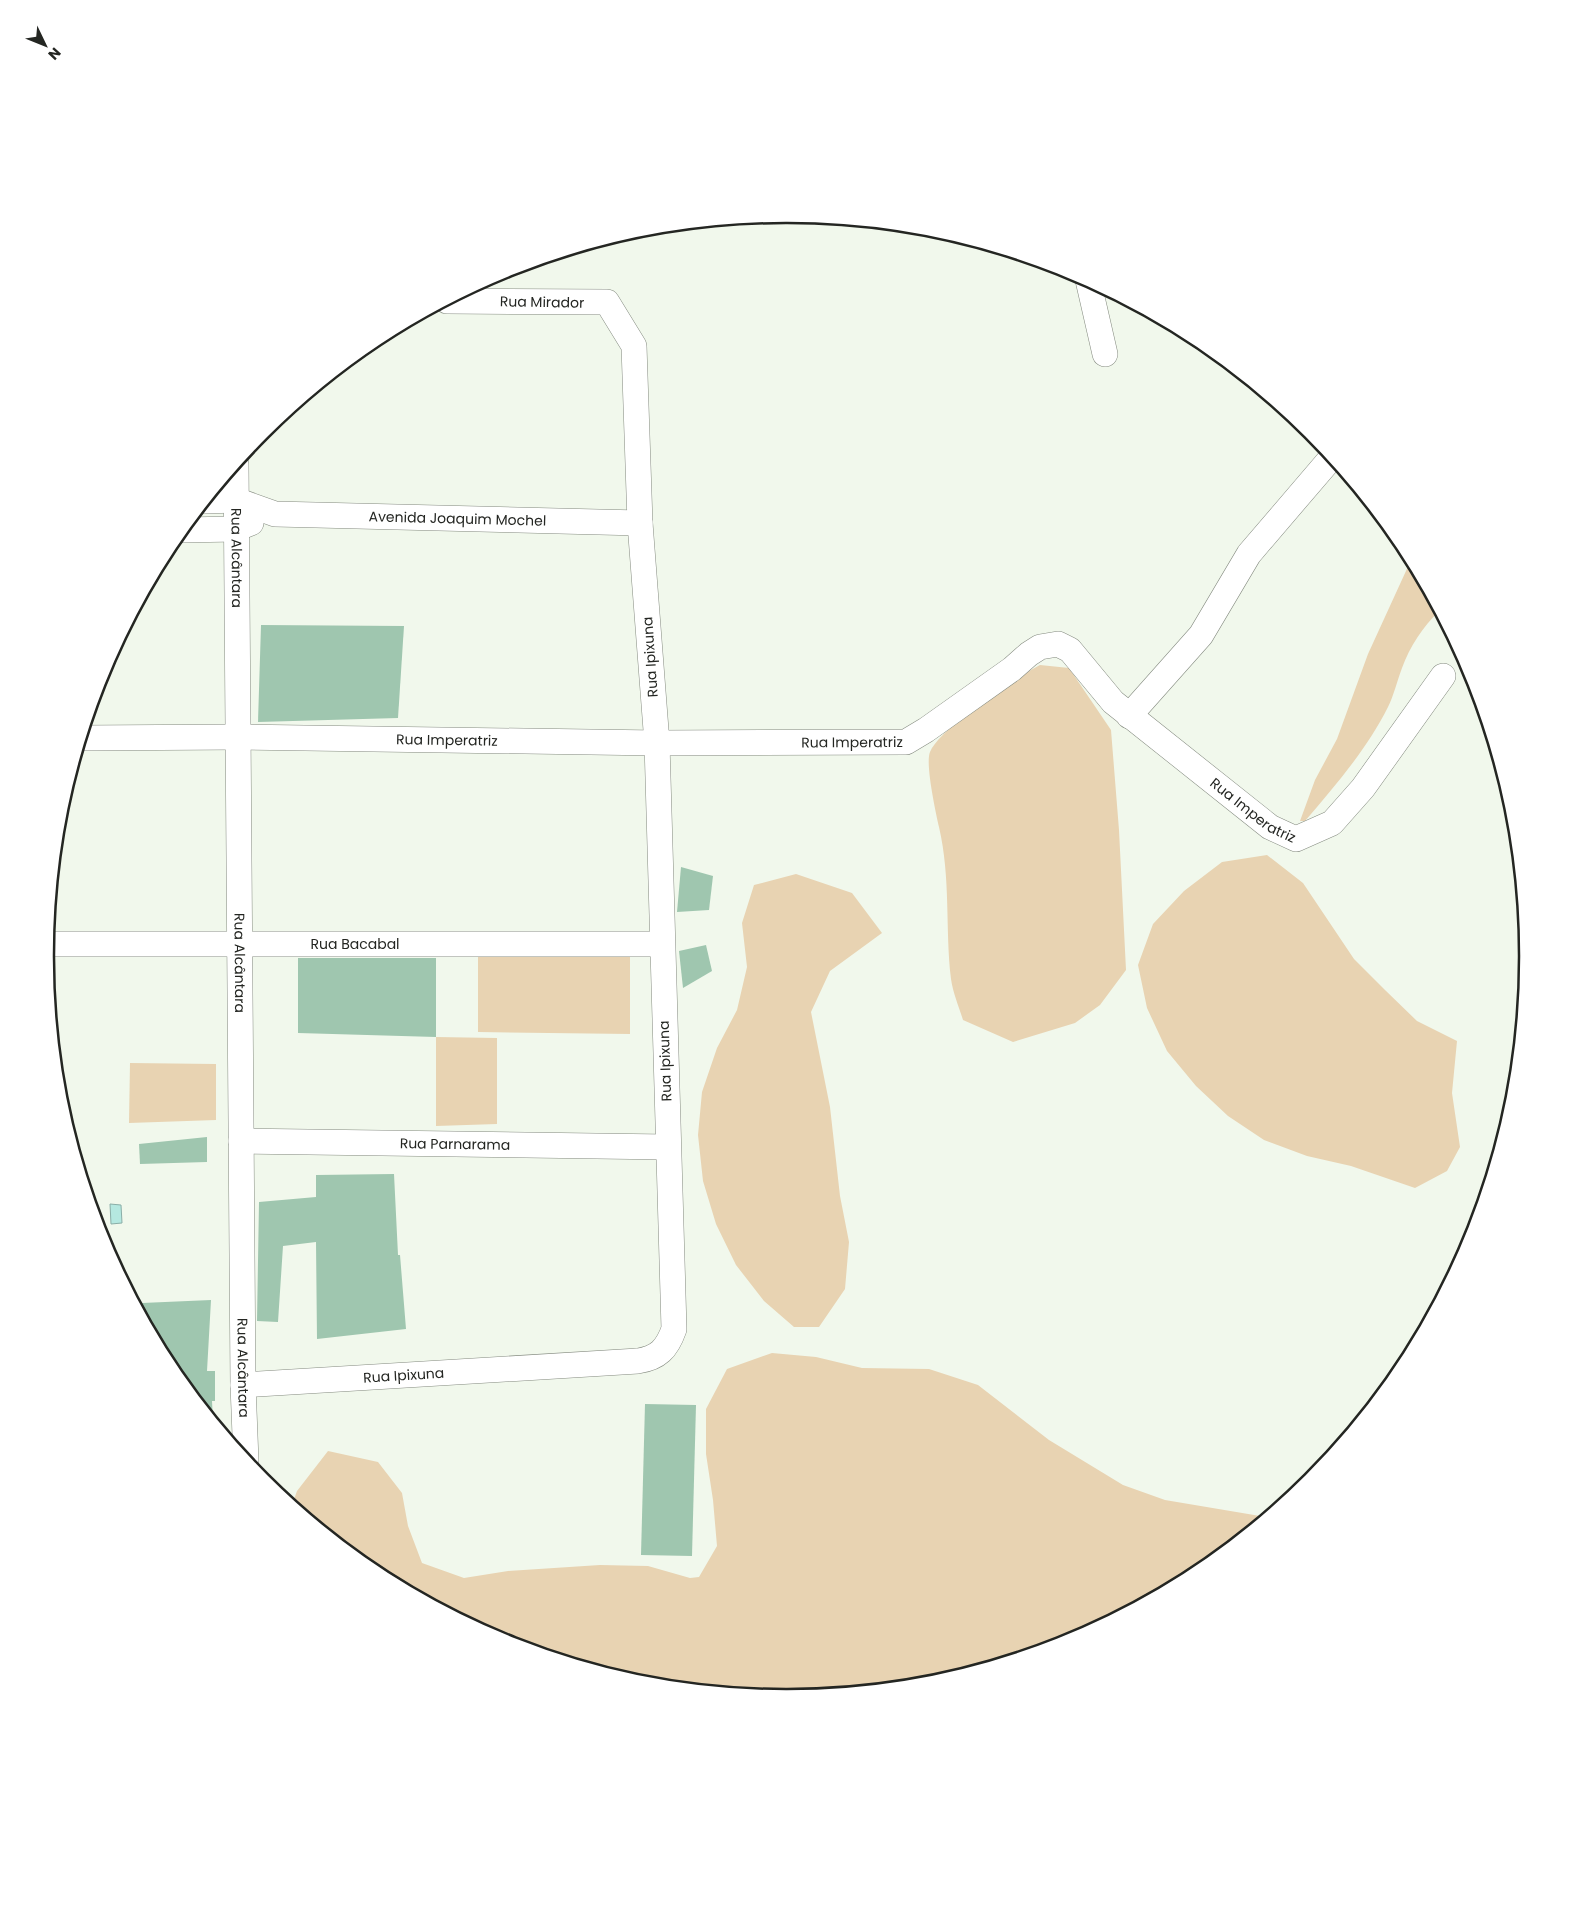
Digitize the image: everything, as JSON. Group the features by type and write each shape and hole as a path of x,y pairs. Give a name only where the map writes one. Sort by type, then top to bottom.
{"street":[{"path":"1090,290 1105,354"},
{"name":"Rua Mirador","path":"458,301 608,302 634,346"},
{"name":"Rua Ipixuna","path":"243,1385 652,1359 669,1343 674,1329 656,743 640,523 634,346"},
{"path":"1129,716 1202,635 1249,554 1328,463"},
{"name":"Rua Alcântara","path":"236,473 243,1385 246,1449"},
{"name":"Avenida Joaquim Mochel","path":"213,501 236,500 275,514 640,523"},
{"name":"Avenida Joaquim Mochel","path":"191,530 236,529 275,514"},
{"name":"Rua Imperatriz","path":"88,738 656,743 906,742 1012,669 1029,654 1052,644 1070,650 1112,702 1129,716 1270,827 1296,839 1332,823 1351,802 1443,676"},
{"name":"Rua Bacabal","path":"54,944 662,944"},
{"name":"Rua Parnarama","path":"241,1141 668,1147"}],"shaded area":[{"path":"1407,568 1435,616 1422,630 1409,652 1380,723 1350,767 1328,794 1305,821 1300,821 1315,780 1337,739 1368,654"},
{"path":"1040,665 1069,668 1111,730 1119,830 1126,970 1100,1005 1075,1023 1013,1042 963,1020 955,995 949,960 943,846 931,789 929,758 930,752 937,742 963,717 1013,681"},
{"path":"1267,855 1303,883 1354,959 1385,990 1417,1021 1457,1041 1452,1093 1460,1147 1447,1171 1415,1188 1351,1166 1307,1156 1264,1140 1228,1116 1196,1086 1167,1051 1147,1008 1138,965 1153,924 1184,891 1222,862"},
{"path":"796,874 852,893 882,933 830,971 811,1012 830,1107 840,1196 849,1242 845,1289 819,1327 794,1327 764,1301 736,1265 716,1224 703,1181 698,1135 702,1092 717,1048 737,1010 747,967 742,923 754,885"},
{"path":"478,954 630,956 630,1034 478,1032"},
{"path":"436,1037 497,1038 497,1124 436,1126"},
{"path":"130,1063 216,1064 216,1120 129,1123"},
{"path":"772,1353 816,1357 862,1368 929,1369 978,1385 1049,1440 1123,1485 1165,1500 1259,1516 1194,1565 1153,1591 1067,1633 1022,1650 976,1664 929,1675 834,1687 786,1689 739,1687 644,1675 597,1664 551,1650 506,1633 420,1591 340,1537 294,1499 297,1491 328,1451 378,1462 402,1493 408,1526 422,1563 464,1578 508,1571 600,1565 648,1566 690,1578 699,1577 717,1546 706,1454 706,1409 727,1369"}],"water":[{"path":"110,1204 121,1205 122,1223 111,1224"}],"building":[{"path":"261,625 404,626 398,718 258,722"},
{"path":"681,867 713,876 709,910 677,912"},
{"path":"706,945 712,971 683,988 679,951"},
{"path":"298,958 436,958 436,1037 298,1033"},
{"path":"207,1137 207,1162 140,1164 139,1144"},
{"path":"394,1174 398,1255 400,1255 406,1329 317,1339 316,1242 283,1246 278,1322 257,1321 259,1202 316,1197 316,1175"},
{"path":"211,1300 207,1371 215,1371 215,1401 212,1401 212,1411 177,1363 142,1303"},
{"path":"645,1404 696,1405 692,1556 641,1555"}]}
